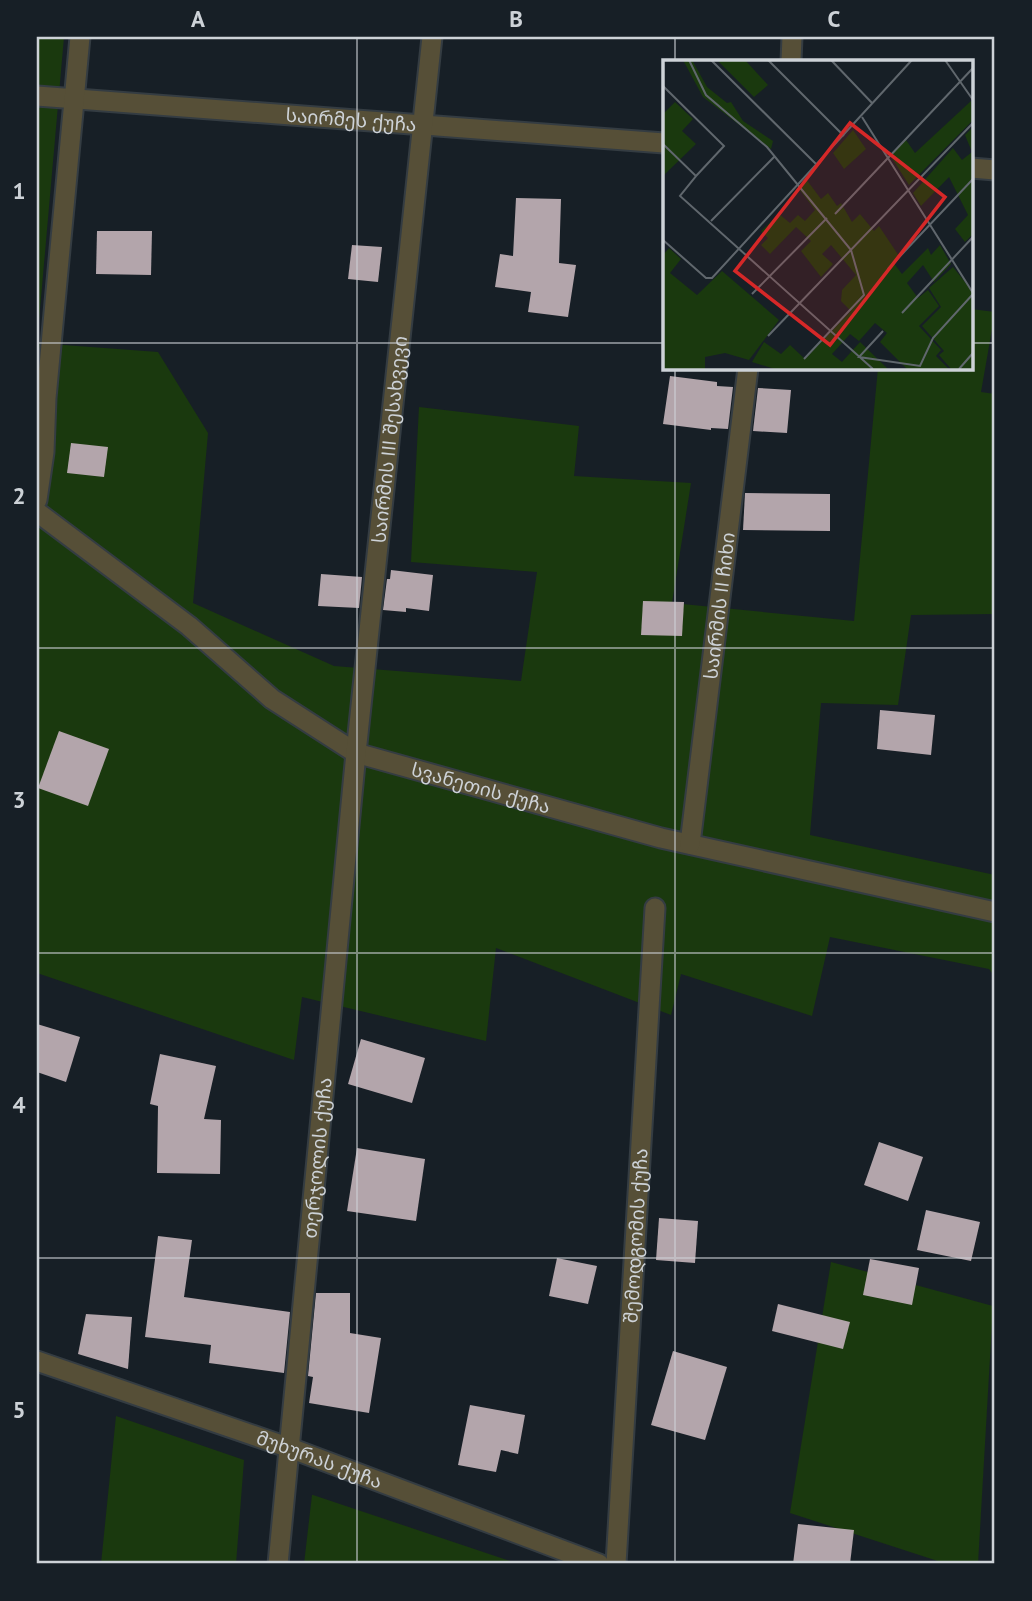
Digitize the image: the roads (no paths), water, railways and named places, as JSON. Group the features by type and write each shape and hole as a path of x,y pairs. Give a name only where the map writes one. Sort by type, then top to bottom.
{"street":[{"path":"37,500 44,452 46,398 80,37"},
{"name":"საირმის III შესახვევი","path":"356,753 432,37"},
{"path":"791,60 792,37"},
{"name":"საირმეს ქუჩა","path":"37,96 663,143"},
{"path":"972,168 995,170"},
{"name":"საირმის II ჩიხი","path":"690,844 748,369"},
{"name":"სვანეთის ქუჩა","path":"37,512 189,626 272,699 356,753 690,844 995,912"},
{"name":"თერჯოლის ქუჩა","path":"278,1564 356,753"},
{"name":"შემოდგომის ქუჩა","path":"616,1564 655,908"},
{"name":"მუხურას ქუჩა","path":"37,1361 290,1448 599,1564"}]}
